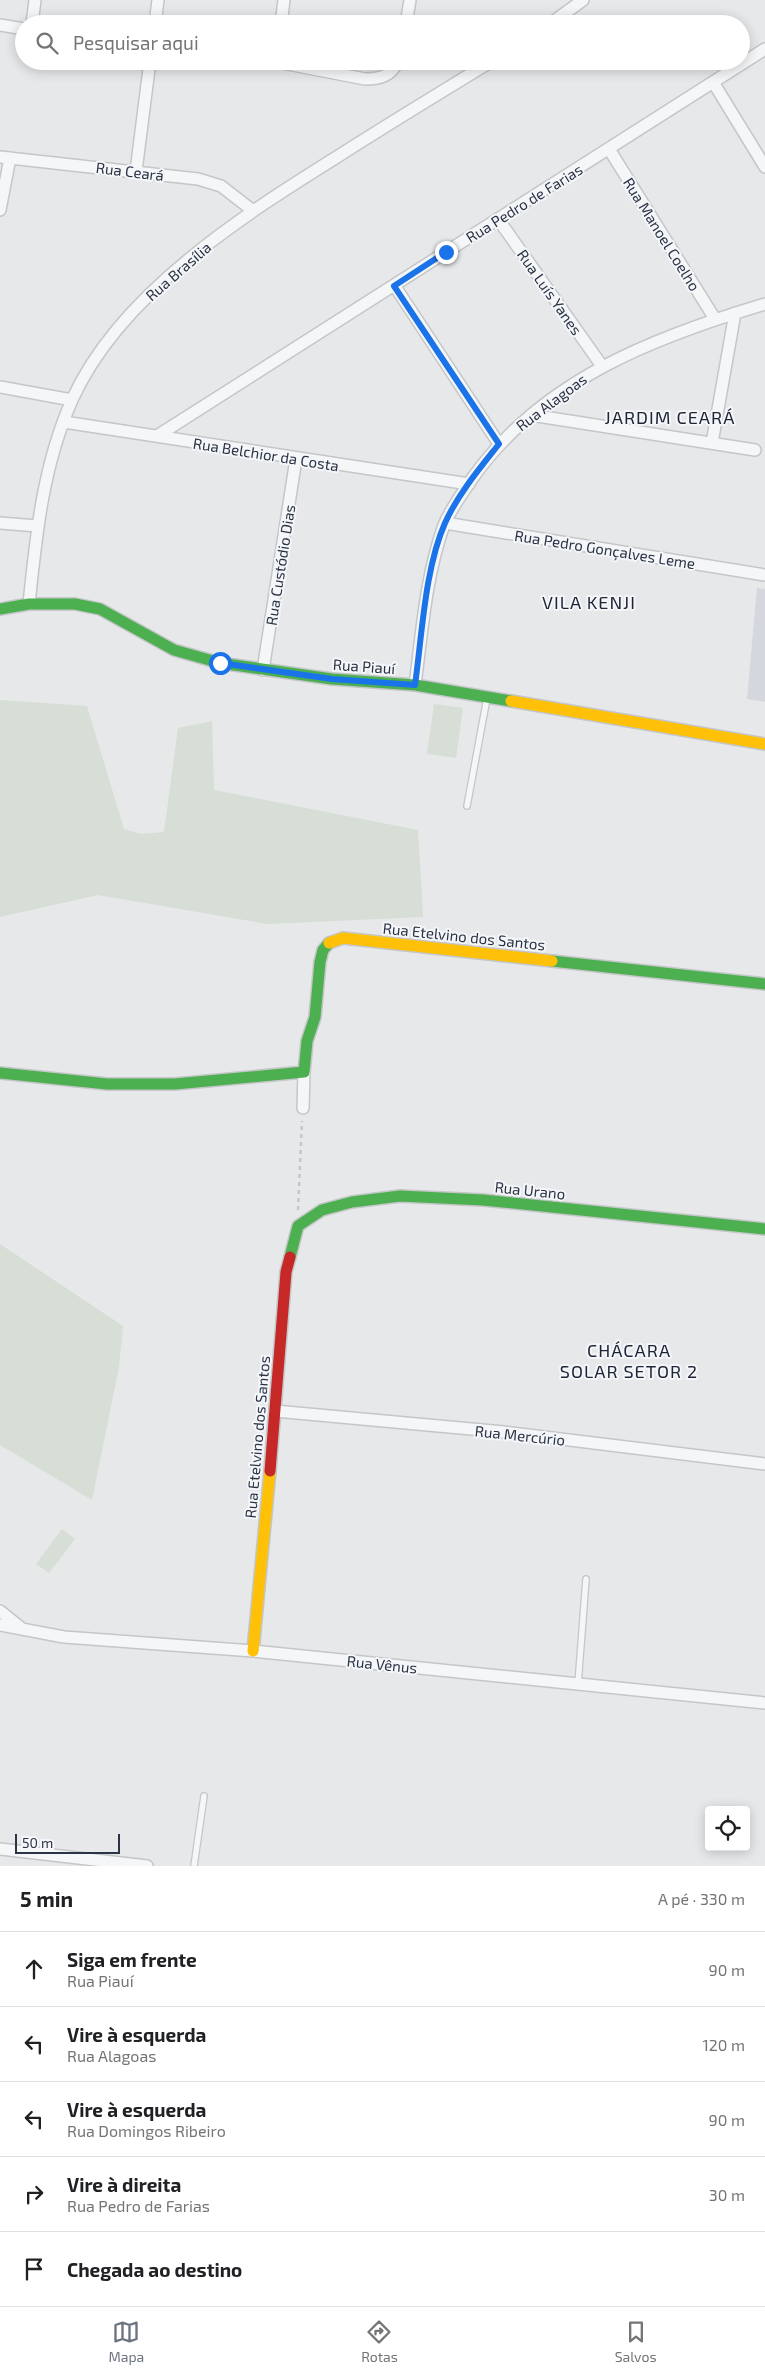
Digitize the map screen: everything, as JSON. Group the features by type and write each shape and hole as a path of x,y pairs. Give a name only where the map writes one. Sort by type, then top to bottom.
{"street":[{"path":"33,15 35,0"},
{"path":"156,15 158,0"},
{"path":"282,15 284,0"},
{"path":"408,15 410,0"},
{"path":"562,15 583,0"},
{"path":"0,25 15,28"},
{"name":"Rua Pedro de Farias","path":"750,59 765,50"},
{"path":"136,171 149,70"},
{"path":"318,70 365,79 387,76 394,70"},
{"name":"Rua Brasília","path":"30,604 37,526 45,486 64,422 72,400 92,364 123,321 151,293 204,247 252,210 478,70"},
{"name":"Rua Pedro de Farias","path":"157,436 733,70"},
{"path":"714,82 765,166"},
{"name":"Rua Manoel Coelho","path":"609,149 715,319"},
{"path":"0,210 5,158"},
{"name":"Rua Ceará","path":"5,158 136,171 209,182 231,192 252,210"},
{"name":"Rua Luís Yanes","path":"498,219 602,366"},
{"path":"394,286 499,444"},
{"name":"Rua Alagoas","path":"415,685 433,562 445,523 469,484 499,444 531,414 580,379 602,366 715,319 765,304"},
{"path":"712,443 736,313"},
{"path":"0,387 72,400"},
{"path":"531,414 755,450"},
{"name":"Rua Belchior da Costa","path":"64,422 469,484"},
{"name":"Rua Custódio Dias","path":"263,670 296,459"},
{"path":"0,523 37,526"},
{"name":"Rua Pedro Gonçalves Leme","path":"445,523 765,575"},
{"name":"Rua Piauí","path":"0,609 30,604 75,604 100,609 174,650 220,663 332,679 415,685 765,744"},
{"name":"Rua Etelvino dos Santos","path":"303,1108 307,1041 316,1017 320,962 323,950 330,942 343,938 765,984"},
{"path":"0,1073 107,1084 176,1084 304,1072"},
{"name":"Rua Urano","path":"298,1226 322,1210 352,1202 400,1196 483,1200 765,1229"},
{"name":"Rua Etelvino dos Santos","path":"253,1651 286,1272 298,1226"},
{"name":"Rua Mercúrio","path":"275,1412 504,1432 765,1464"},
{"path":"0,1611 22,1630"},
{"name":"Rua Vênus","path":"0,1625 64,1637 253,1651 765,1703"},
{"path":"0,1848 147,1866"}],"lane":[{"path":"467,806 487,698"},
{"path":"578,1684 586,1579"},
{"path":"194,1866 204,1796"}],"path":[{"path":"298,1226 303,1108"}],"shaded area":[{"path":"757,588 765,589 765,702 747,699"},
{"path":"0,700 87,706 124,829 141,834 164,832 178,728 212,721 214,790 418,830 423,917 267,924 98,895 0,917"},
{"path":"434,704 463,708 456,758 427,754"},
{"path":"0,1244 123,1326 119,1367 92,1500 0,1445"},
{"path":"62,1529 75,1539 49,1573 36,1564"}],"traffic: fast":[{"path":"0,609 29,604 75,604 100,609 174,650 220,663 332,679 415,685 511,701"},
{"path":"0,1073 107,1084 175,1084 304,1072 307,1041 315,1017 320,962 323,950 329,943"},
{"path":"552,961 765,984"},
{"path":"290,1257 298,1226 322,1210 352,1202 400,1196 483,1200 765,1229"}],"traffic: slow":[{"path":"511,701 765,744"},
{"path":"329,943 343,938 552,961"},
{"path":"253,1651 270,1471"}],"traffic: jam":[{"path":"270,1471 286,1272 290,1257"}],"district":[{"name":"JARDIM CEARÁ","path":"670,417"},
{"name":"VILA KENJI","path":"589,602"},
{"name":"CHÁCARA SOLAR SETOR 2","path":"629,1360"}],"route":[{"path":"220,663 332,679 415,685 433,562 445,523 469,484 499,444 394,286 446,252"}]}
